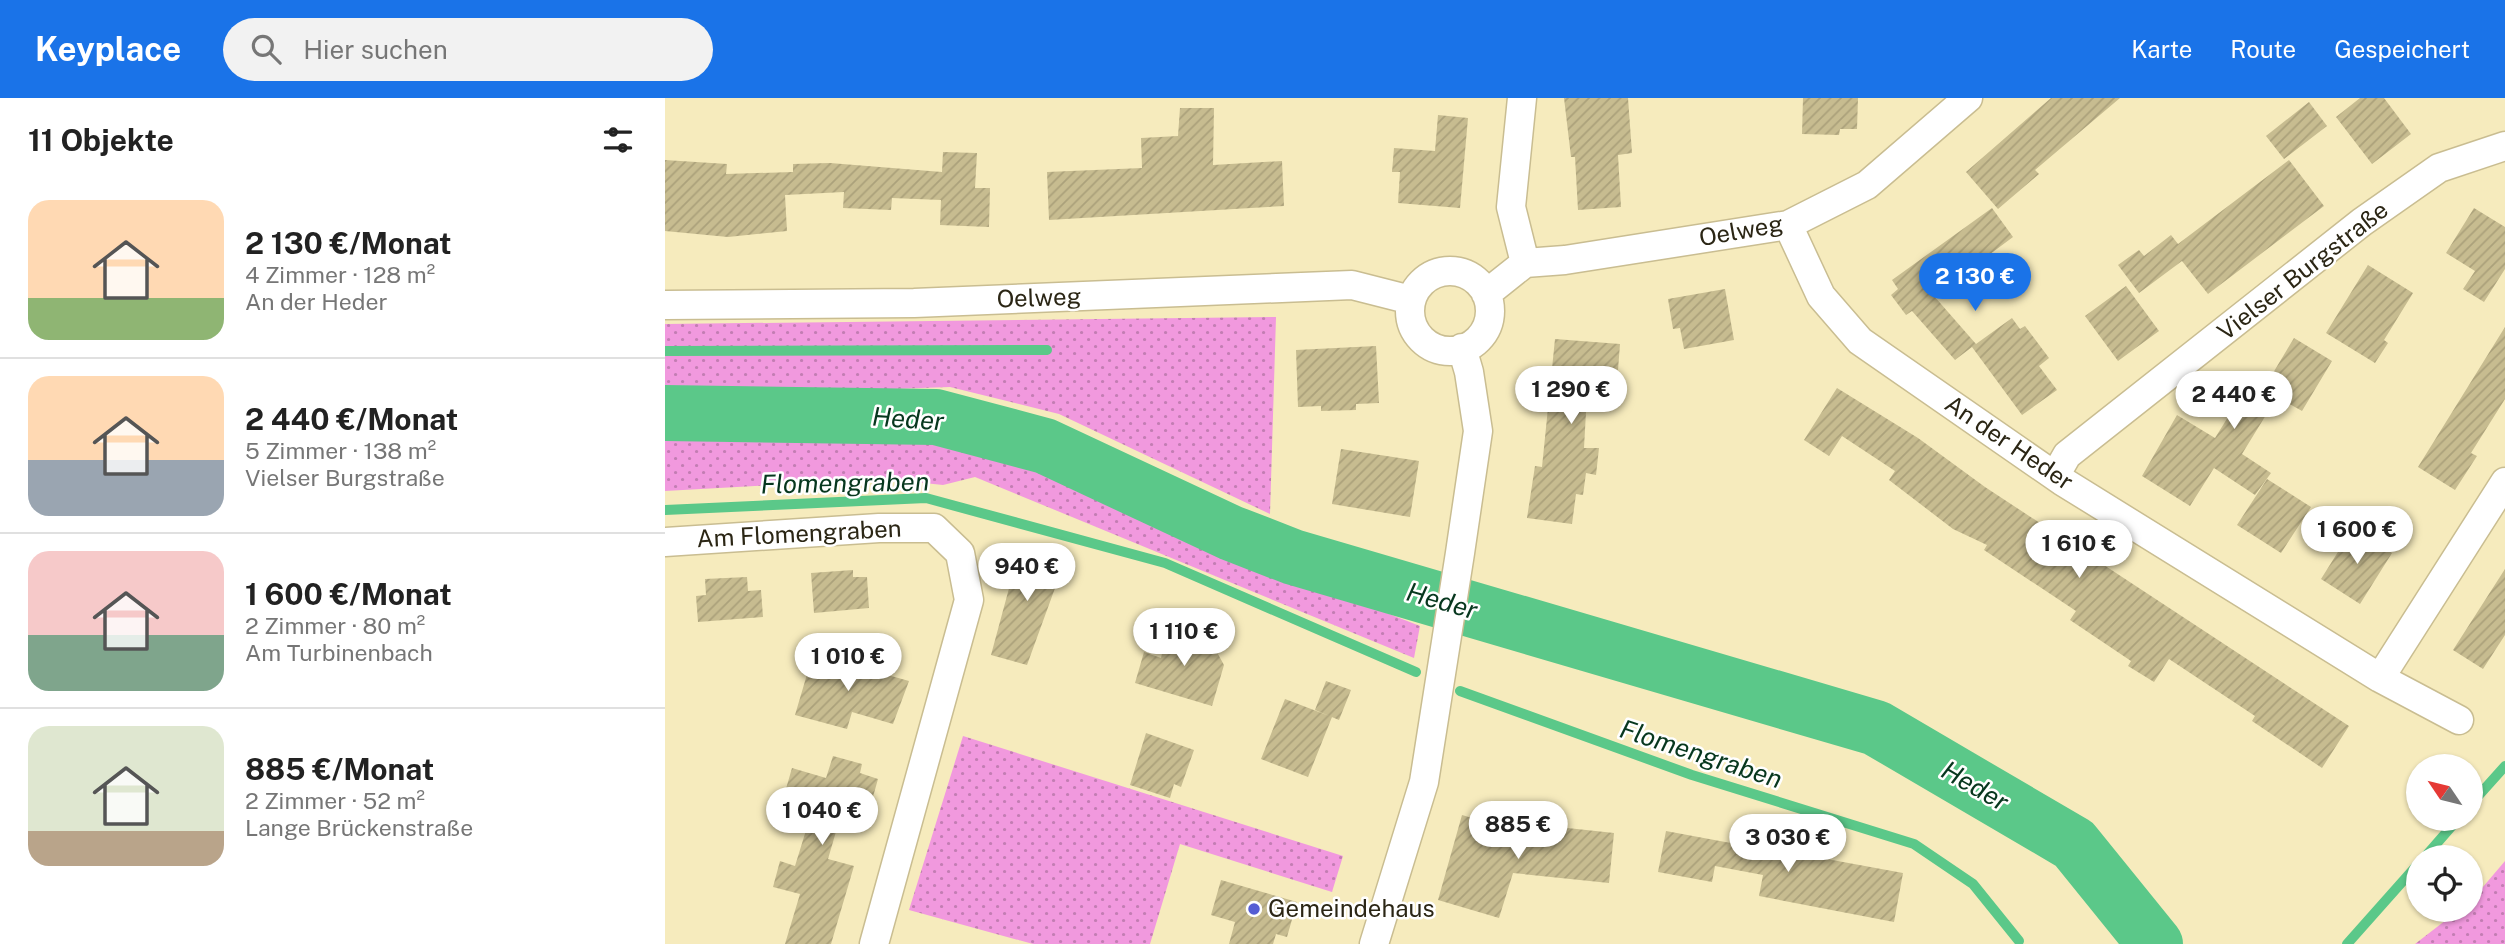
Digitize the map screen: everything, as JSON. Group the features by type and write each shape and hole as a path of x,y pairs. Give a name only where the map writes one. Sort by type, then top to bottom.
{"street":[{"path":"1486,294 1525,263 1511,208 1522,98"},
{"name":"Oelweg","path":"1525,263 1565,260 1788,225 1867,185 1968,98"},
{"name":"Vielser Burgstraße","path":"2055,477 2067,455 2362,222 2439,168 2505,146"},
{"name":"An der Heder","path":"1788,225 1821,296 1860,341 2055,477 2380,678 2459,720"},
{"path":"1447,271 1471,277 1486,294 1489,311 1486,327 1477,339 1462,348 1440,349 1422,339 1411,319 1411,300 1424,281 1447,271"},
{"name":"Oelweg","path":"665,305 914,303 1352,285 1411,300"},
{"path":"1374,944 1424,782 1460,553 1478,430 1469,372 1462,348"},
{"path":"2380,678 2505,482"},
{"name":"Am Flomengraben","path":"665,542 879,528 934,528 960,553 969,600 874,944"}],"shaded area":[{"path":"1276,317 1270,514 1059,414 950,387 665,397 665,324"},
{"path":"905,432 955,436 999,448 1286,579 1307,582 1420,626 1414,658 975,477 943,485 886,479 665,491 665,438"},
{"path":"963,736 1343,856 1332,892 1180,844 1150,944 1033,944 909,910"},
{"path":"2505,861 2505,944 2415,944 2443,922 2483,922 2483,887"}],"building":[{"path":"1564,98 1628,98 1632,153 1618,155 1621,207 1578,210 1575,157 1571,157"},
{"path":"1803,98 1858,98 1857,129 1840,129 1839,135 1802,134"},
{"path":"2051,98 2120,98 2035,170 2039,174 1998,209 1966,172"},
{"path":"2360,98 2384,98 2411,134 2372,164 2336,117"},
{"path":"2309,102 2327,126 2284,159 2266,136"},
{"path":"1180,108 1214,108 1213,165 1282,161 1284,206 1049,220 1047,172 1142,168 1141,138 1178,136"},
{"path":"1438,115 1468,118 1460,208 1398,203 1400,172 1392,172 1394,148 1435,151"},
{"path":"943,152 977,153 975,188 990,188 989,227 940,225 941,200 892,198 891,210 843,208 844,192 785,195 787,231 728,237 665,231 665,160 727,164 726,174 793,172 793,164 830,163 942,172"},
{"path":"2289,160 2324,206 2208,294 2182,261 2139,293 2118,265 2139,250 2144,256 2171,235 2178,244"},
{"path":"1992,208 2013,237 1934,296 1976,344 2012,318 2020,329 2025,326 2049,358 2039,366 2057,390 2022,415 1972,347 1955,360 1912,311 1906,315 1891,295 1898,289 1892,280"},
{"path":"2474,208 2505,227 2505,269 2484,302 2463,289 2475,271 2446,253"},
{"path":"2368,265 2413,293 2384,340 2388,343 2375,363 2326,333"},
{"path":"2126,286 2159,331 2118,361 2085,316"},
{"path":"1725,289 1734,340 1684,349 1680,328 1673,329 1668,299"},
{"path":"2505,327 2505,399 2471,453 2477,456 2455,490 2418,467"},
{"path":"2294,338 2332,361 2302,411 2277,397 2242,454 2271,473 2255,495 2214,468 2190,506 2142,476 2177,415 2215,438 2251,380 2264,388"},
{"path":"1555,339 1620,344 1616,396 1587,394 1584,448 1599,448 1596,475 1586,473 1583,495 1576,494 1572,524 1527,518 1535,466 1542,467"},
{"path":"1376,346 1379,403 1356,404 1356,410 1321,411 1321,406 1298,407 1296,350"},
{"path":"1837,388 1918,438 1985,487 2349,726 2322,768 2252,721 2255,716 2169,659 2154,682 2128,666 2131,661 2070,620 2076,611 1984,550 1987,545 1953,529 1889,480 1895,471 1842,436 1829,456 1804,440"},
{"path":"1341,449 1419,461 1410,517 1332,504"},
{"path":"2267,479 2311,507 2281,553 2237,525"},
{"path":"2353,528 2392,553 2360,604 2321,579"},
{"path":"1021,544 1066,558 1027,665 991,655"},
{"path":"2505,569 2505,635 2483,669 2453,650"},
{"path":"853,570 853,577 867,577 869,608 814,613 811,573"},
{"path":"747,577 748,591 761,590 763,617 698,622 696,596 706,595 705,579"},
{"path":"1180,628 1208,636 1224,665 1212,706 1135,683 1144,652 1161,658 1165,639 1176,642"},
{"path":"813,654 909,681 893,724 852,712 847,729 795,715"},
{"path":"1326,681 1351,690 1339,720 1315,710"},
{"path":"1285,699 1332,717 1308,777 1261,759"},
{"path":"1146,733 1194,750 1181,787 1174,784 1170,798 1130,785"},
{"path":"833,756 862,764 860,773 878,779 867,818 842,811 828,859 854,866 831,944 785,944 800,894 773,887 780,861 795,866 811,814 781,806 792,768 826,778"},
{"path":"1462,815 1547,840 1549,826 1614,833 1609,883 1513,873 1499,918 1438,900"},
{"path":"1666,831 1736,844 1737,839 1769,842 1806,849 1805,855 1903,873 1894,922 1759,896 1763,875 1715,866 1712,882 1658,872"},
{"name":"Gemeindehaus","path":"1221,880 1297,902 1287,937 1276,934 1273,944 1229,944 1235,922 1211,915"}],"waterway":[{"path":"665,351 1047,350"},
{"name":"Heder","path":"665,413 936,417 1045,446 1231,533 1293,557 1876,728 2074,844 2155,944"},
{"name":"Flomengraben","path":"665,510 926,498 1165,563 1416,672"},
{"name":"Flomengraben","path":"1460,691 1692,775 1914,844 1973,884 2019,941"},
{"path":"2483,791 2505,766"},
{"path":"2435,845 2448,831"},
{"path":"2347,944 2406,878"}],"place":[{"name":"Gemeindehaus","path":"1254,909"}]}
